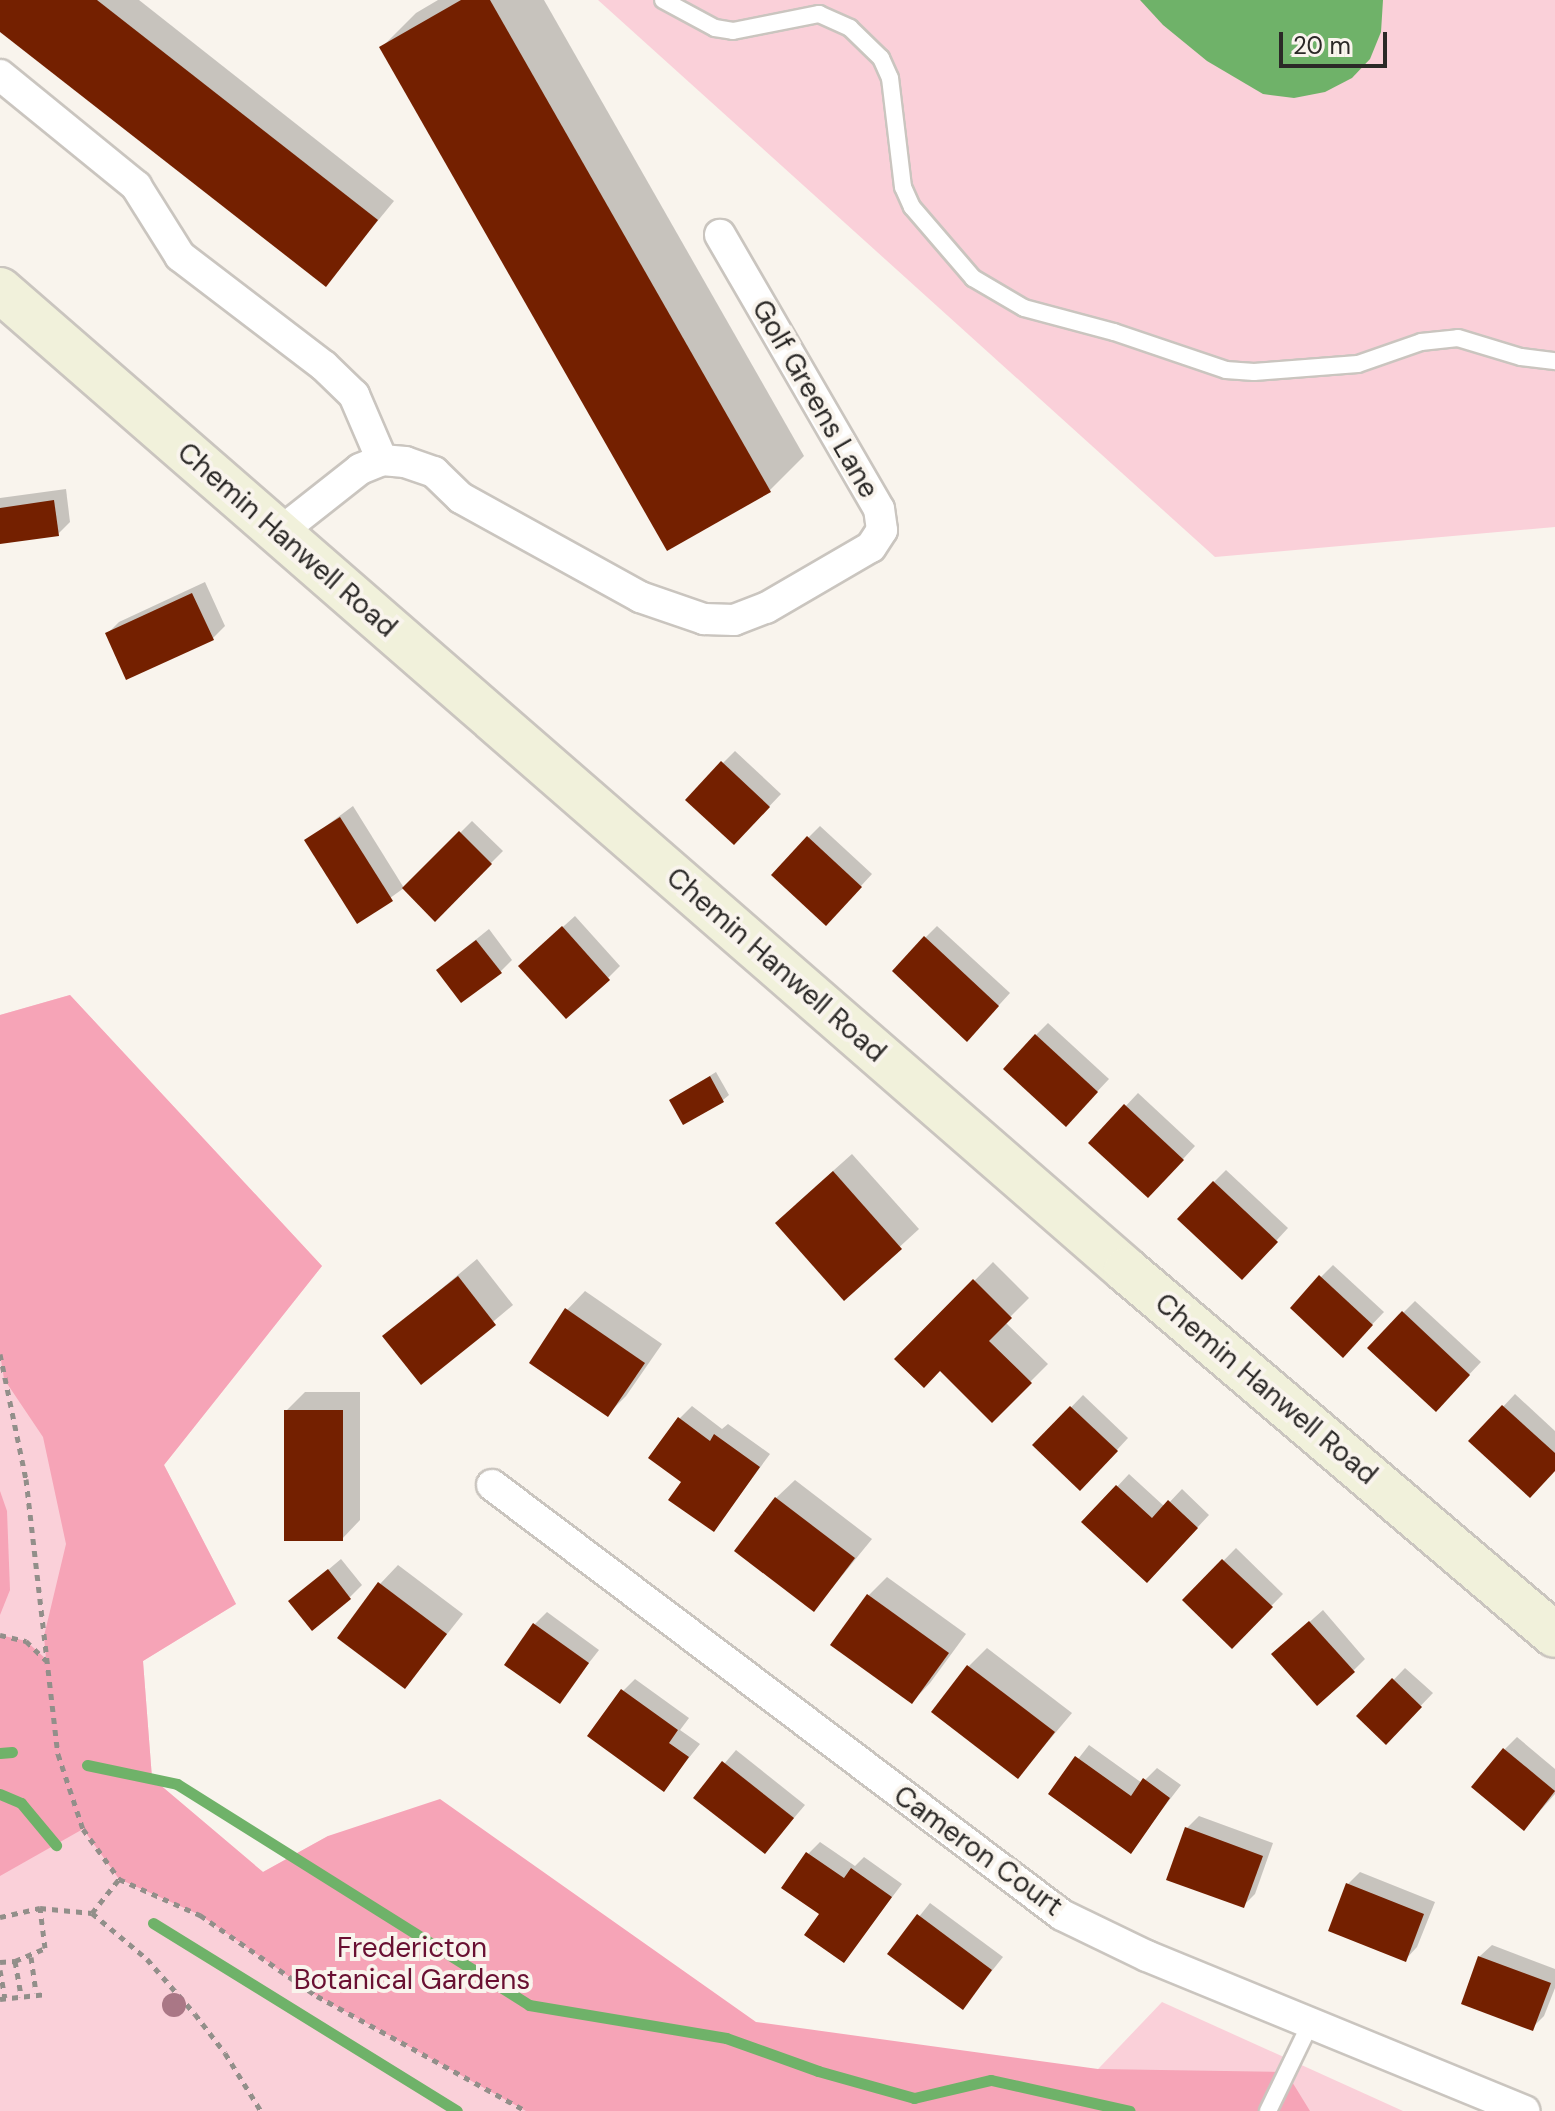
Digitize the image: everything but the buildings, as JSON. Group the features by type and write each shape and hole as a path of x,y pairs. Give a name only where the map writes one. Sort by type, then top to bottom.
{"main road":[{"name":"Chemin Hanwell Road","path":"0,290 1126,1270 1555,1635"}],"street":[{"path":"0,75 136,186 180,256 324,366 354,395 382,460 360,469 279,533"},
{"name":"Golf Greens Lane","path":"382,460 405,462 434,472 461,498 640,597 704,619 734,620 766,608 871,547 882,530 879,509 720,235"},
{"name":"Cameron Court","path":"492,1485 1062,1915 1147,1956 1524,2111"}],"lane":[{"path":"663,0 715,28 733,31 819,14 850,28 881,58 890,78 903,187 912,207 973,278 1024,308 1114,332 1226,370 1254,372 1358,364 1421,342 1458,338 1521,357 1555,361"},
{"path":"1268,2111 1311,2022"}],"path":[{"path":"0,1354 26,1479 58,1754 83,1829 119,1879 200,1915 317,1996 526,2111"},
{"path":"0,1635 26,1641 46,1660"},
{"path":"92,1913 119,1879"},
{"path":"0,1962 31,1957 45,1948 40,1908"},
{"path":"0,1917 40,1908 92,1913 147,1959 195,2014 225,2053 261,2111"},
{"path":"31,1957 36,1993"},
{"path":"15,1961 21,1996"},
{"path":"0,1970 2,1998 47,1994"}],"green space":[{"path":"598,0 1555,0 1555,527 1215,557"},
{"name":"Fredericton Botanical Gardens","path":"70,995 322,1266 164,1465 236,1604 143,1661 152,1778 263,1872 328,1836 840,2111 0,2111 0,1015"},
{"name":"Fredericton Botanical Gardens","path":"70,995 322,1266 164,1465 236,1604 143,1661 152,1778 263,1872 328,1836 440,1799 756,2022 1098,2069 1286,2072 1310,2111 526,2111 317,1996 200,1915 119,1879 83,1829 0,1876 0,1635 26,1641 46,1659 44,1636 66,1544 43,1437 4,1379 0,1354 0,1015"},
{"path":"0,1491 7,1511 10,1590 0,1615"},
{"path":"1162,2002 1403,2111 1058,2111"}],"shaded area":[{"path":"1140,0 1383,0 1381,32 1370,59 1352,78 1325,92 1294,98 1263,94 1207,61 1163,25"}],"waterway":[{"path":"0,1753 12,1752"},
{"path":"87,1765 177,1784 529,2005 726,2038 818,2071 914,2098 991,2080 1130,2111"},
{"path":"0,1794 21,1803 56,1845"},
{"path":"153,1923 457,2111"}]}
